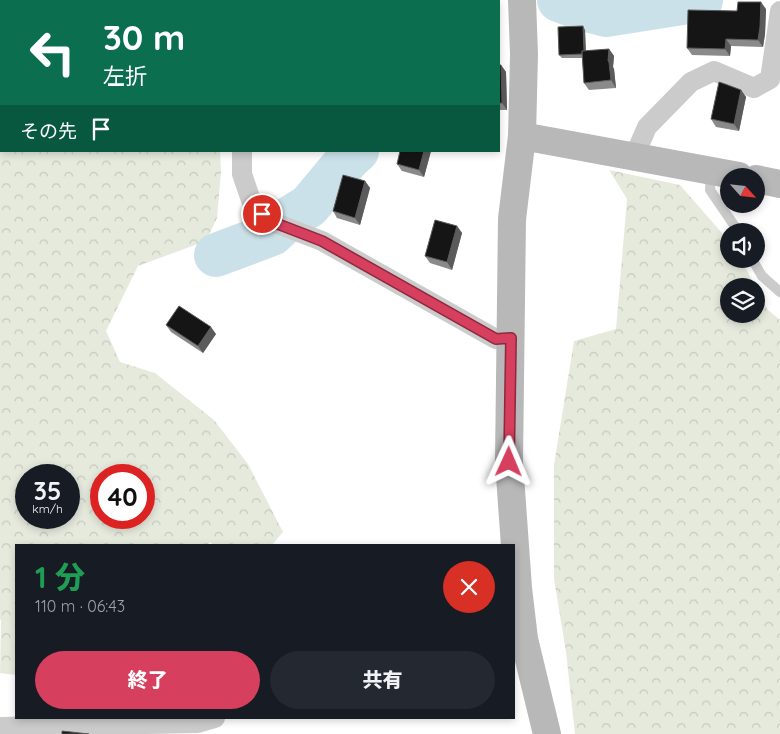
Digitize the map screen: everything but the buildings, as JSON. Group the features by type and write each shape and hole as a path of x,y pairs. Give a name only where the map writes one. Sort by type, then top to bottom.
{"street":[{"path":"514,544 509,462 512,219 522,136 524,54 522,0"},
{"path":"634,157 647,126 691,82 714,71 754,88 770,79 780,12"},
{"path":"522,136 720,172"},
{"path":"242,152 242,174 253,206 270,221 322,241 496,339 511,338"},
{"path":"765,182 780,184"},
{"path":"515,570 524,639 547,734"},
{"path":"0,727 206,725"}],"lane":[{"path":"712,171 710,190 733,223"},
{"path":"757,268 762,276 780,292"}],"green space":[{"path":"0,152 220,152 221,172 217,218 206,241 138,266 106,331 120,362 155,373 214,420 248,464 283,532 273,544 213,544 210,542 208,544 15,544 15,675 0,673"},
{"path":"609,170 680,185 720,231 720,268 746,268 751,278 720,278 720,323 765,323 765,305 768,310 780,320 780,734 575,734 566,652 554,579 554,465 574,341 616,329 627,199"}],"waterway":[{"path":"559,0 606,15 701,0"},
{"path":"216,255 272,234 288,219 309,206 356,152"}],"route":[{"path":"262,214 270,221 322,241 496,339 511,338 509,462"}]}
